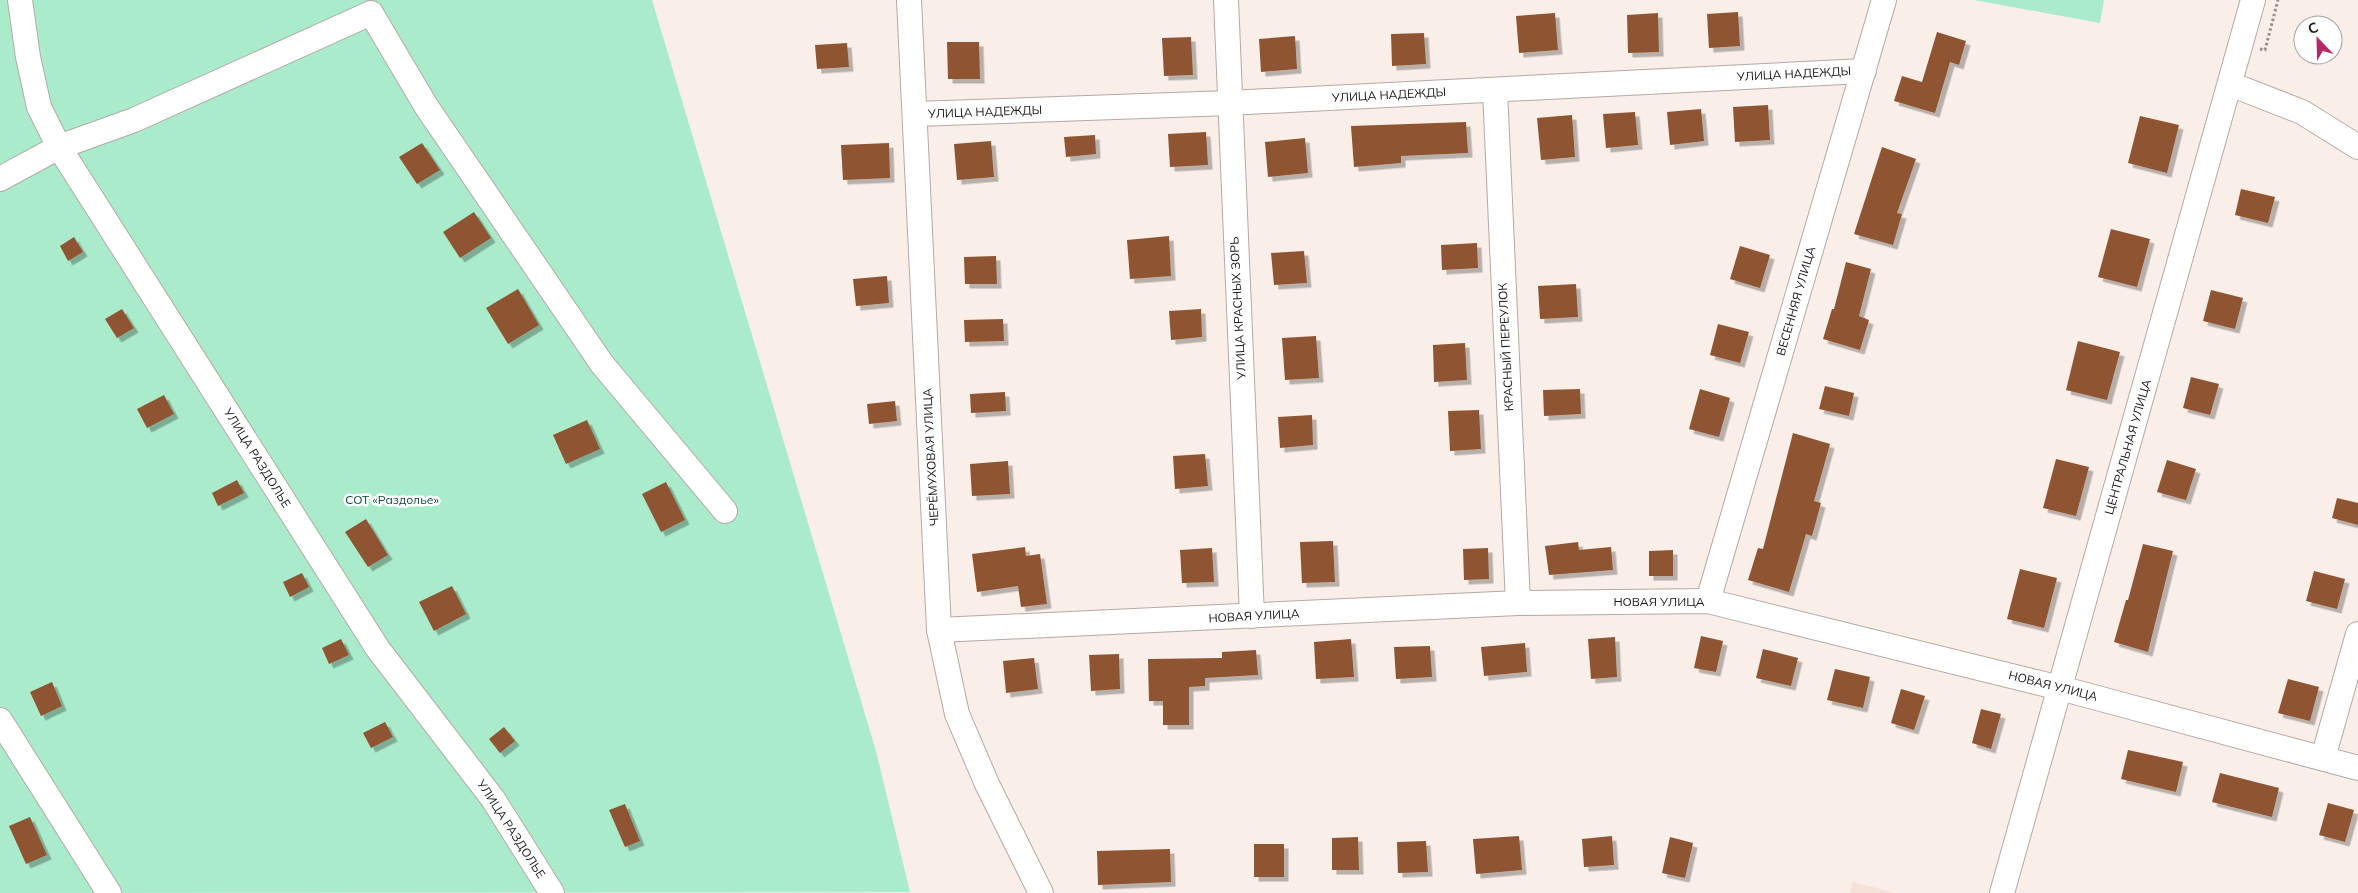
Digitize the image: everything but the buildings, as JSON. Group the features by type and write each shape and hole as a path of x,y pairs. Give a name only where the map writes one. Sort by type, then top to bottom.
{"street":[{"name":"УЛИЦА РАЗДОЛЬЕ","path":"20,0 28,57 39,107 59,147 378,650 493,799 551,892"},
{"name":"ЧЕРЁМУХОВАЯ УЛИЦА","path":"910,0 939,630 958,714 987,784 1041,893"},
{"name":"УЛИЦА КРАСНЫХ ЗОРЬ","path":"1226,0 1228,102 1252,616"},
{"name":"ВЕСЕННЯЯ УЛИЦА","path":"1708,602 1884,0"},
{"name":"ЦЕНТРАЛЬНАЯ УЛИЦА","path":"2002,893 2253,0"},
{"path":"0,179 59,147 134,120 370,13 426,106 602,364 725,511"},
{"name":"УЛИЦА НАДЕЖДЫ","path":"915,114 1495,90 1864,71"},
{"path":"2230,84 2302,112 2358,147"},
{"name":"КРАСНЫЙ ПЕРЕУЛОК","path":"1495,90 1518,603"},
{"name":"НОВАЯ УЛИЦА","path":"939,630 1518,603 1708,602 2060,688 2358,768"},
{"path":"2323,758 2358,634"},
{"path":"0,720 109,893"}],"shaded area":[{"path":"1853,882 1896,893 1850,893"}],"green space":[{"name":"СОТ «Раздолье»","path":"0,0 652,0 876,751 910,892 0,893"},
{"path":"1974,0 2104,0 2100,23"}]}
